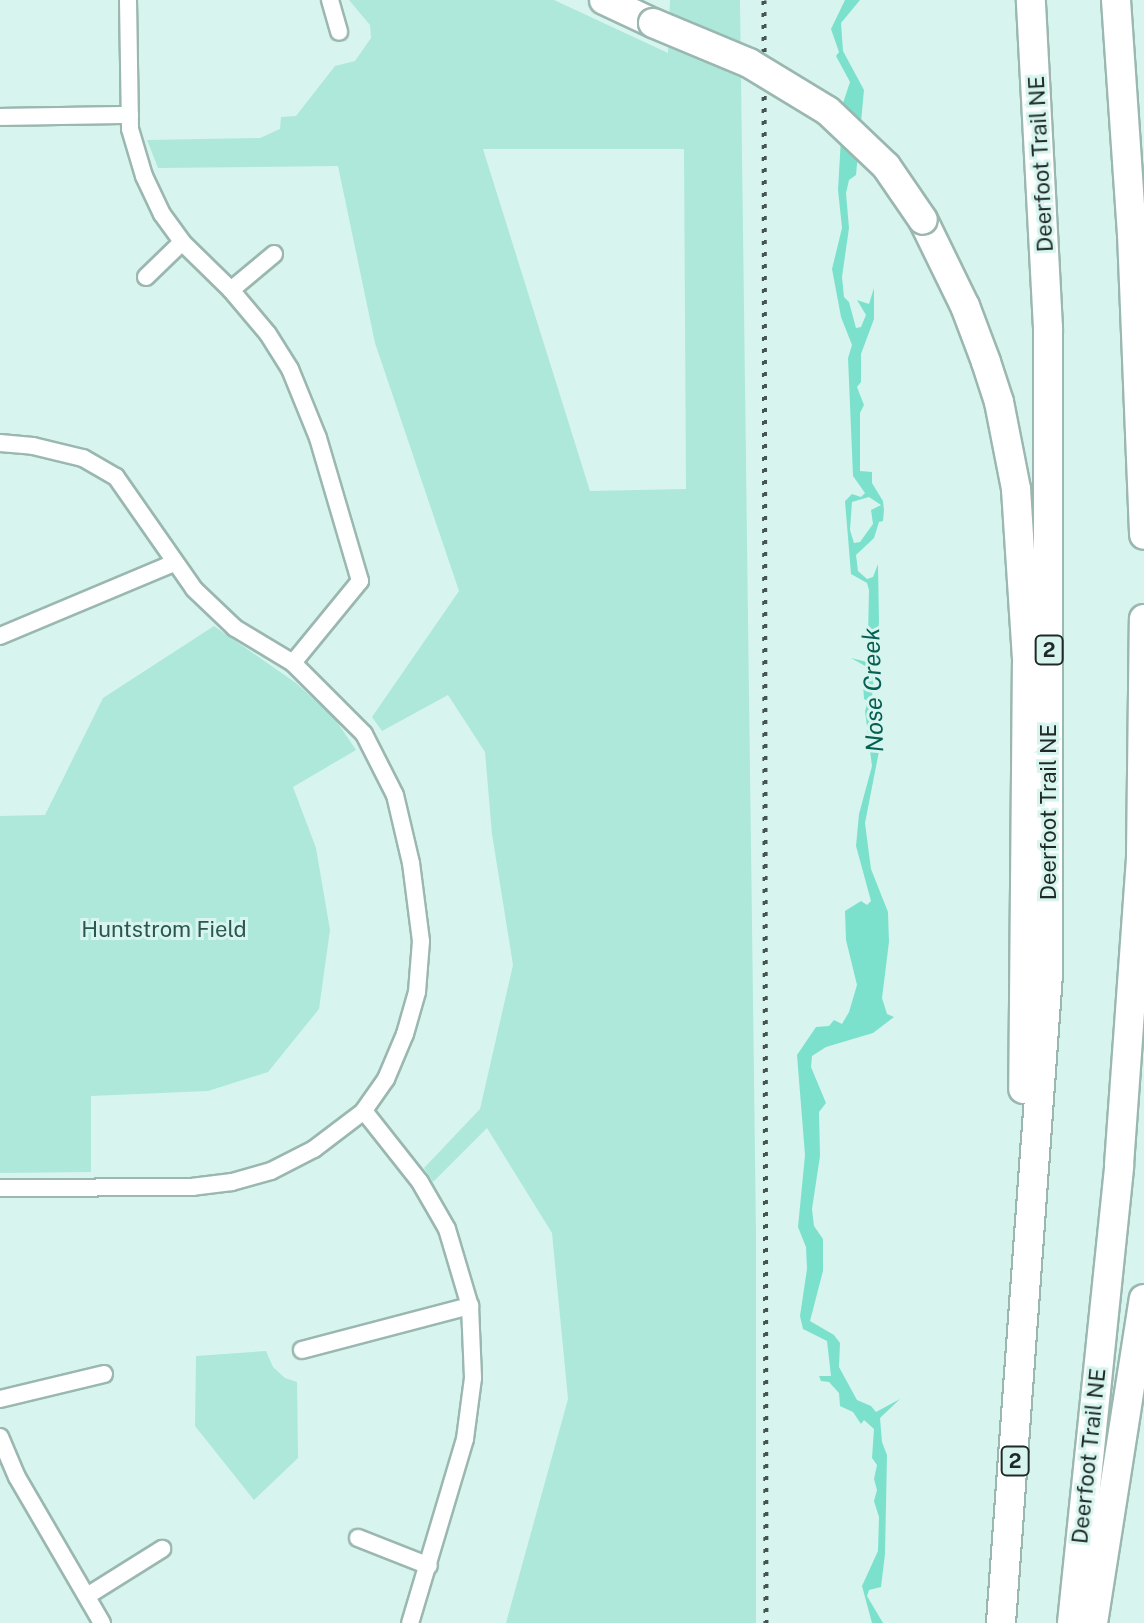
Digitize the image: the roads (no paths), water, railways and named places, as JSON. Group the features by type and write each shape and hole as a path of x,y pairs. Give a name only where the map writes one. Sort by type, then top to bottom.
{"highway":[{"path":"604,0 749,63 828,111 886,166 923,220 965,306 991,375 1009,445 1021,531 1027,673 1019,1229 1027,1299"},
{"name":"Deerfoot Trail NE","path":"1001,1623 1027,1299 1049,927 1048,328 1031,0"},
{"path":"1116,0 1132,234 1144,535"},
{"name":"Deerfoot Trail NE","path":"1072,1623 1119,1165 1141,855 1144,619"},
{"path":"1093,1623 1105,1528 1144,1299"}],"street":[{"path":"128,0 130,115 144,176 162,214 182,242 231,290 268,334 290,369 318,438 360,581 293,663"},
{"path":"330,0 339,32"},
{"path":"0,117 130,115"},
{"path":"146,277 182,242"},
{"path":"231,290 274,254"},
{"path":"0,443 33,446 83,458 116,477 194,589 235,628 293,663 364,734 379,757 395,795 411,863 421,941 417,992 405,1034 386,1079 364,1111 314,1149 271,1171 232,1182 193,1187 0,1188"},
{"path":"0,636 174,563"},
{"path":"364,1111 420,1182 447,1229 470,1306 473,1378 465,1439 410,1623"},
{"path":"302,1350 470,1306"},
{"path":"0,1399 104,1374"},
{"path":"0,1437 17,1477 102,1623"},
{"path":"358,1538 429,1566"},
{"path":"87,1596 162,1549"}],"railway":[{"path":"764,0 766,1623"}],"water label":[{"name":"Nose Creek","path":"873,690"}],"park label":[{"name":"Huntstrom Field","path":"164,930"}]}
